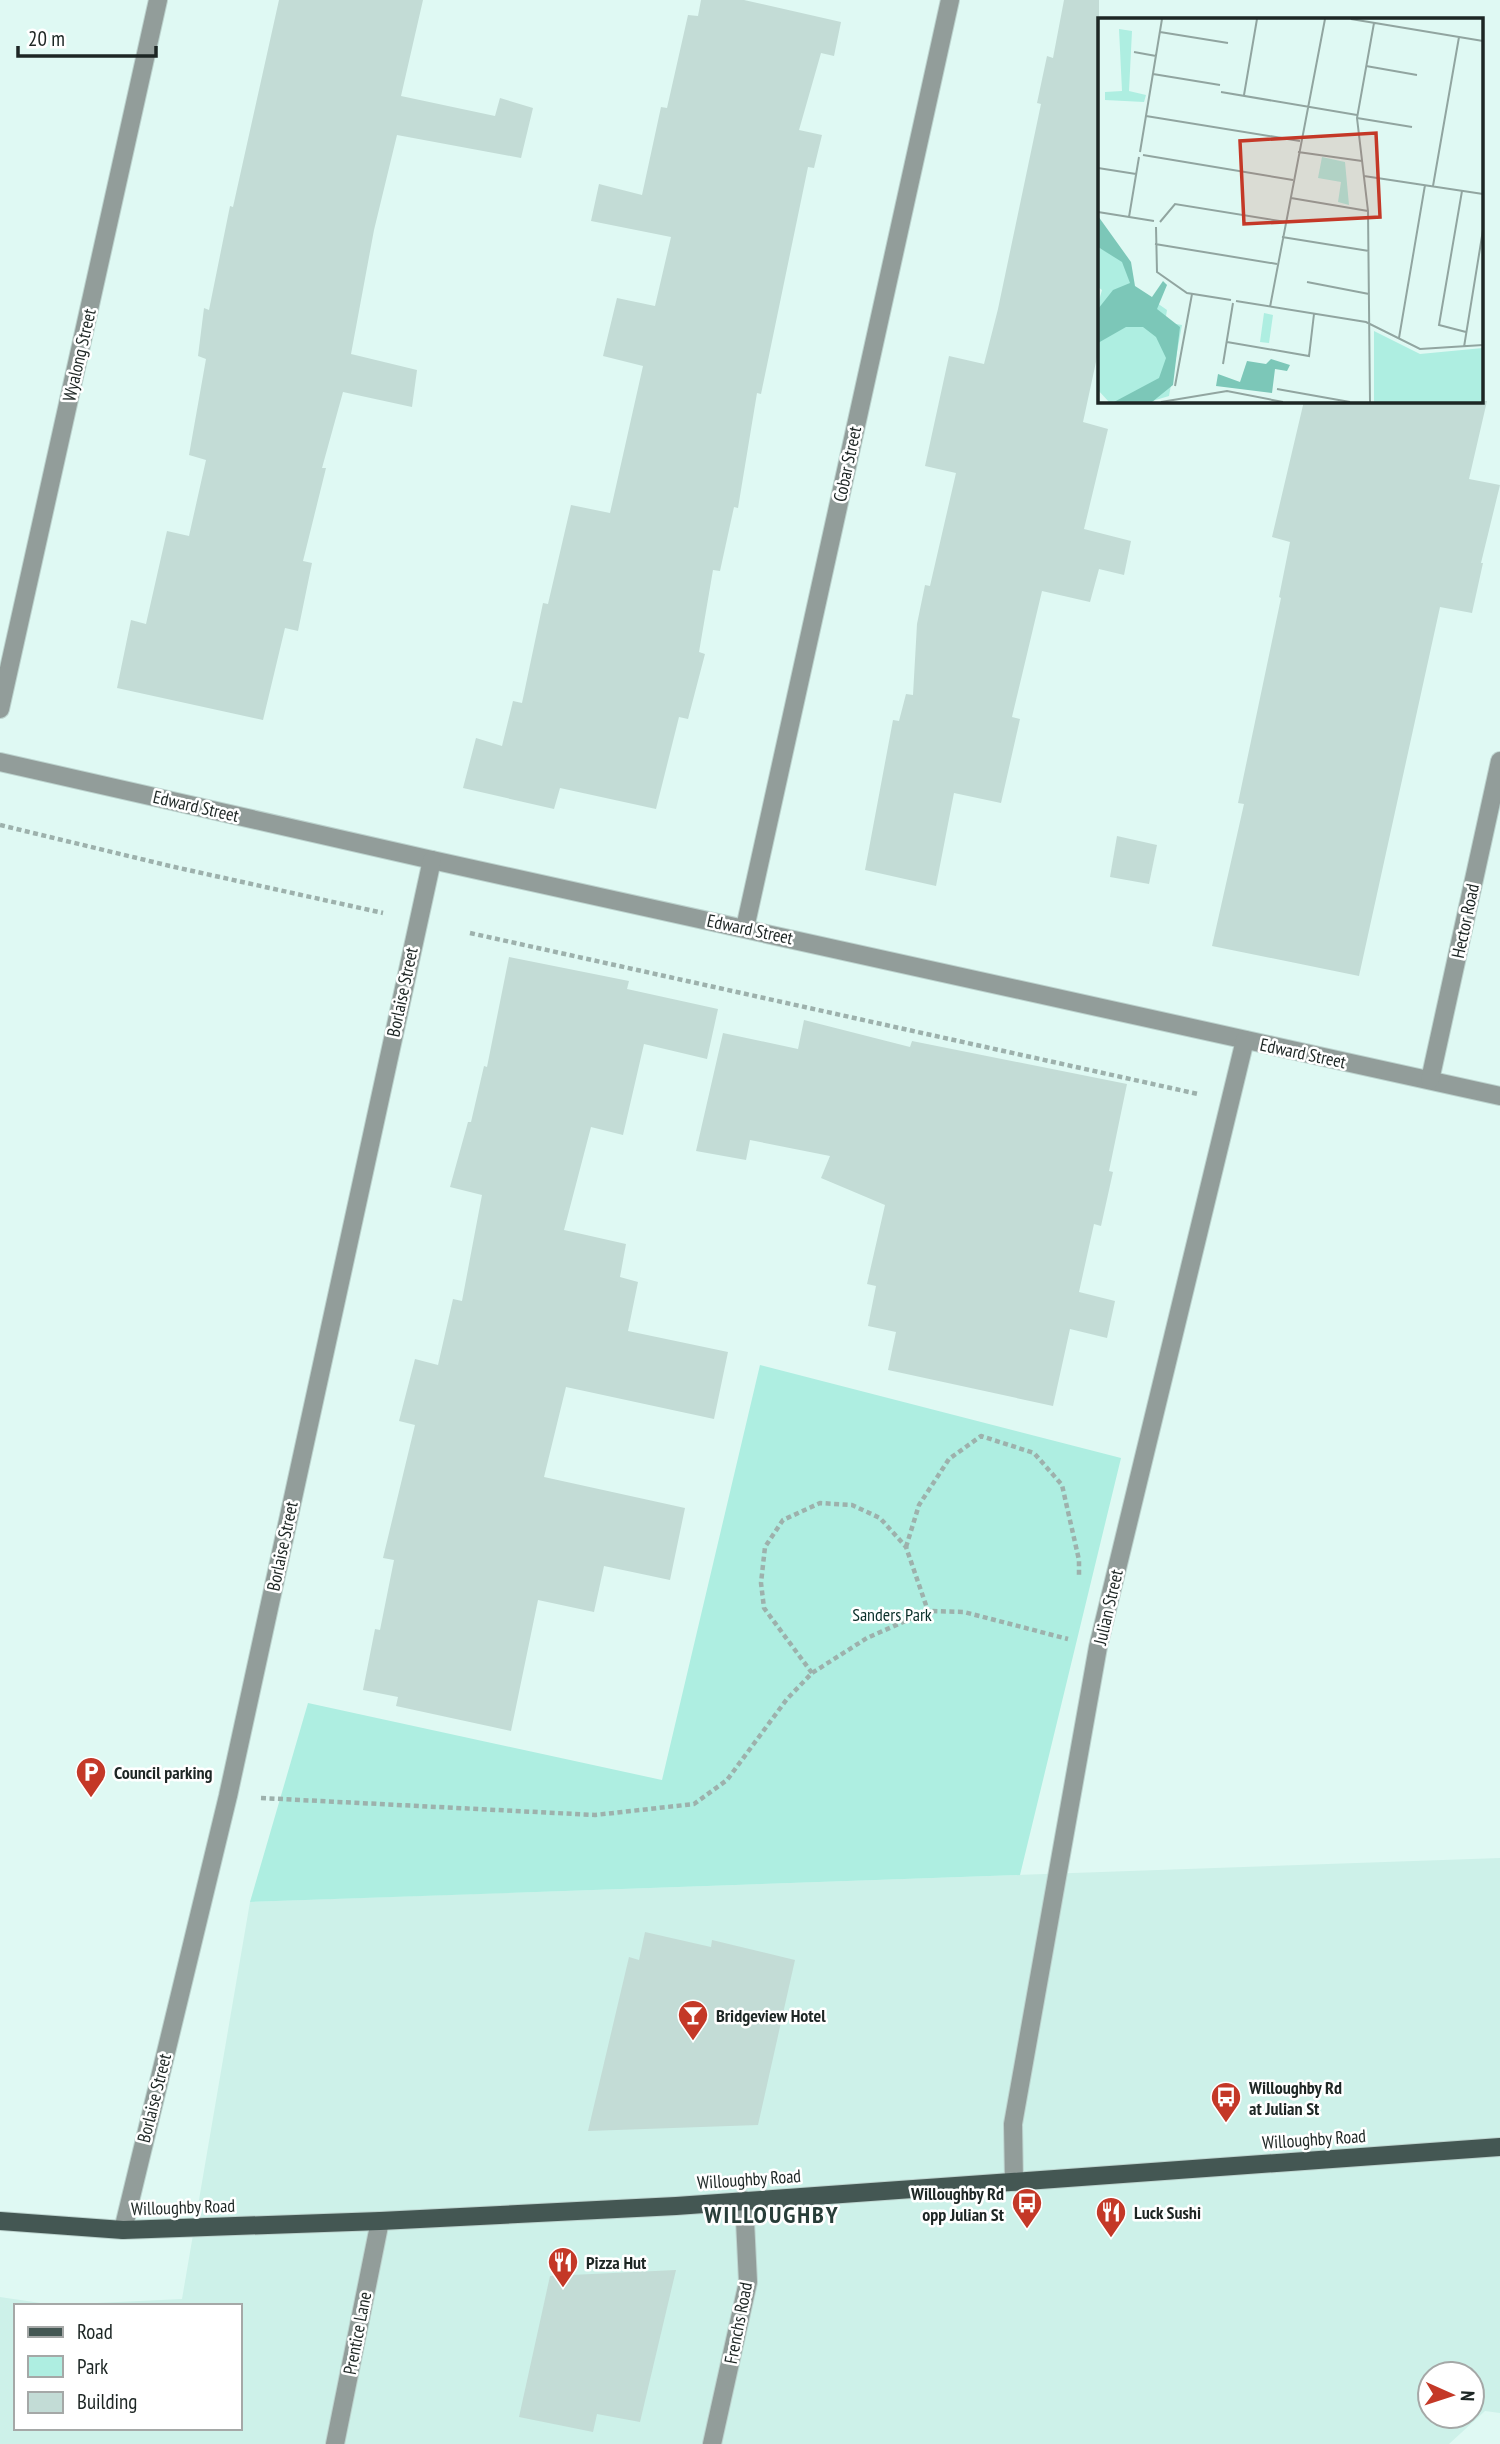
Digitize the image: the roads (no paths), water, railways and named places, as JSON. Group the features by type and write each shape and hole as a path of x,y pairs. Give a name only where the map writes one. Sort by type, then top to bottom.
{"main road":[{"name":"Willoughby Road","path":"0,2221 123,2230 380,2221 676,2206 1500,2147"}],"street":[{"name":"Wyalong Street","path":"0,709 158,0"},
{"name":"Cobar Street","path":"745,928 950,0"},
{"name":"Hector Road","path":"1430,1080 1500,761"},
{"name":"Edward Street","path":"0,762 1500,1097"},
{"name":"Borlaise Street","path":"123,2230 228,1796 432,860"},
{"name":"Julian Street","path":"1014,2182 1013,2124 1098,1647 1245,1040"},
{"name":"Frenchs Road","path":"712,2444 747,2282 744,2200"},
{"name":"Prentice Lane","path":"335,2444 380,2221"}],"place":[{"name":"Council parking","path":"91,1799"},
{"name":"Bridgeview Hotel","path":"693,2042"},
{"name":"Willoughby Rd at Julian St","path":"1226,2124"},
{"name":"Willoughby Rd opp Julian St","path":"1027,2230"},
{"name":"Luck Sushi","path":"1111,2239"},
{"name":"Pizza Hut","path":"563,2289"}],"district":[{"name":"WILLOUGHBY","path":"772,2214"}],"park label":[{"name":"Sanders Park","path":"892,1614"}]}
